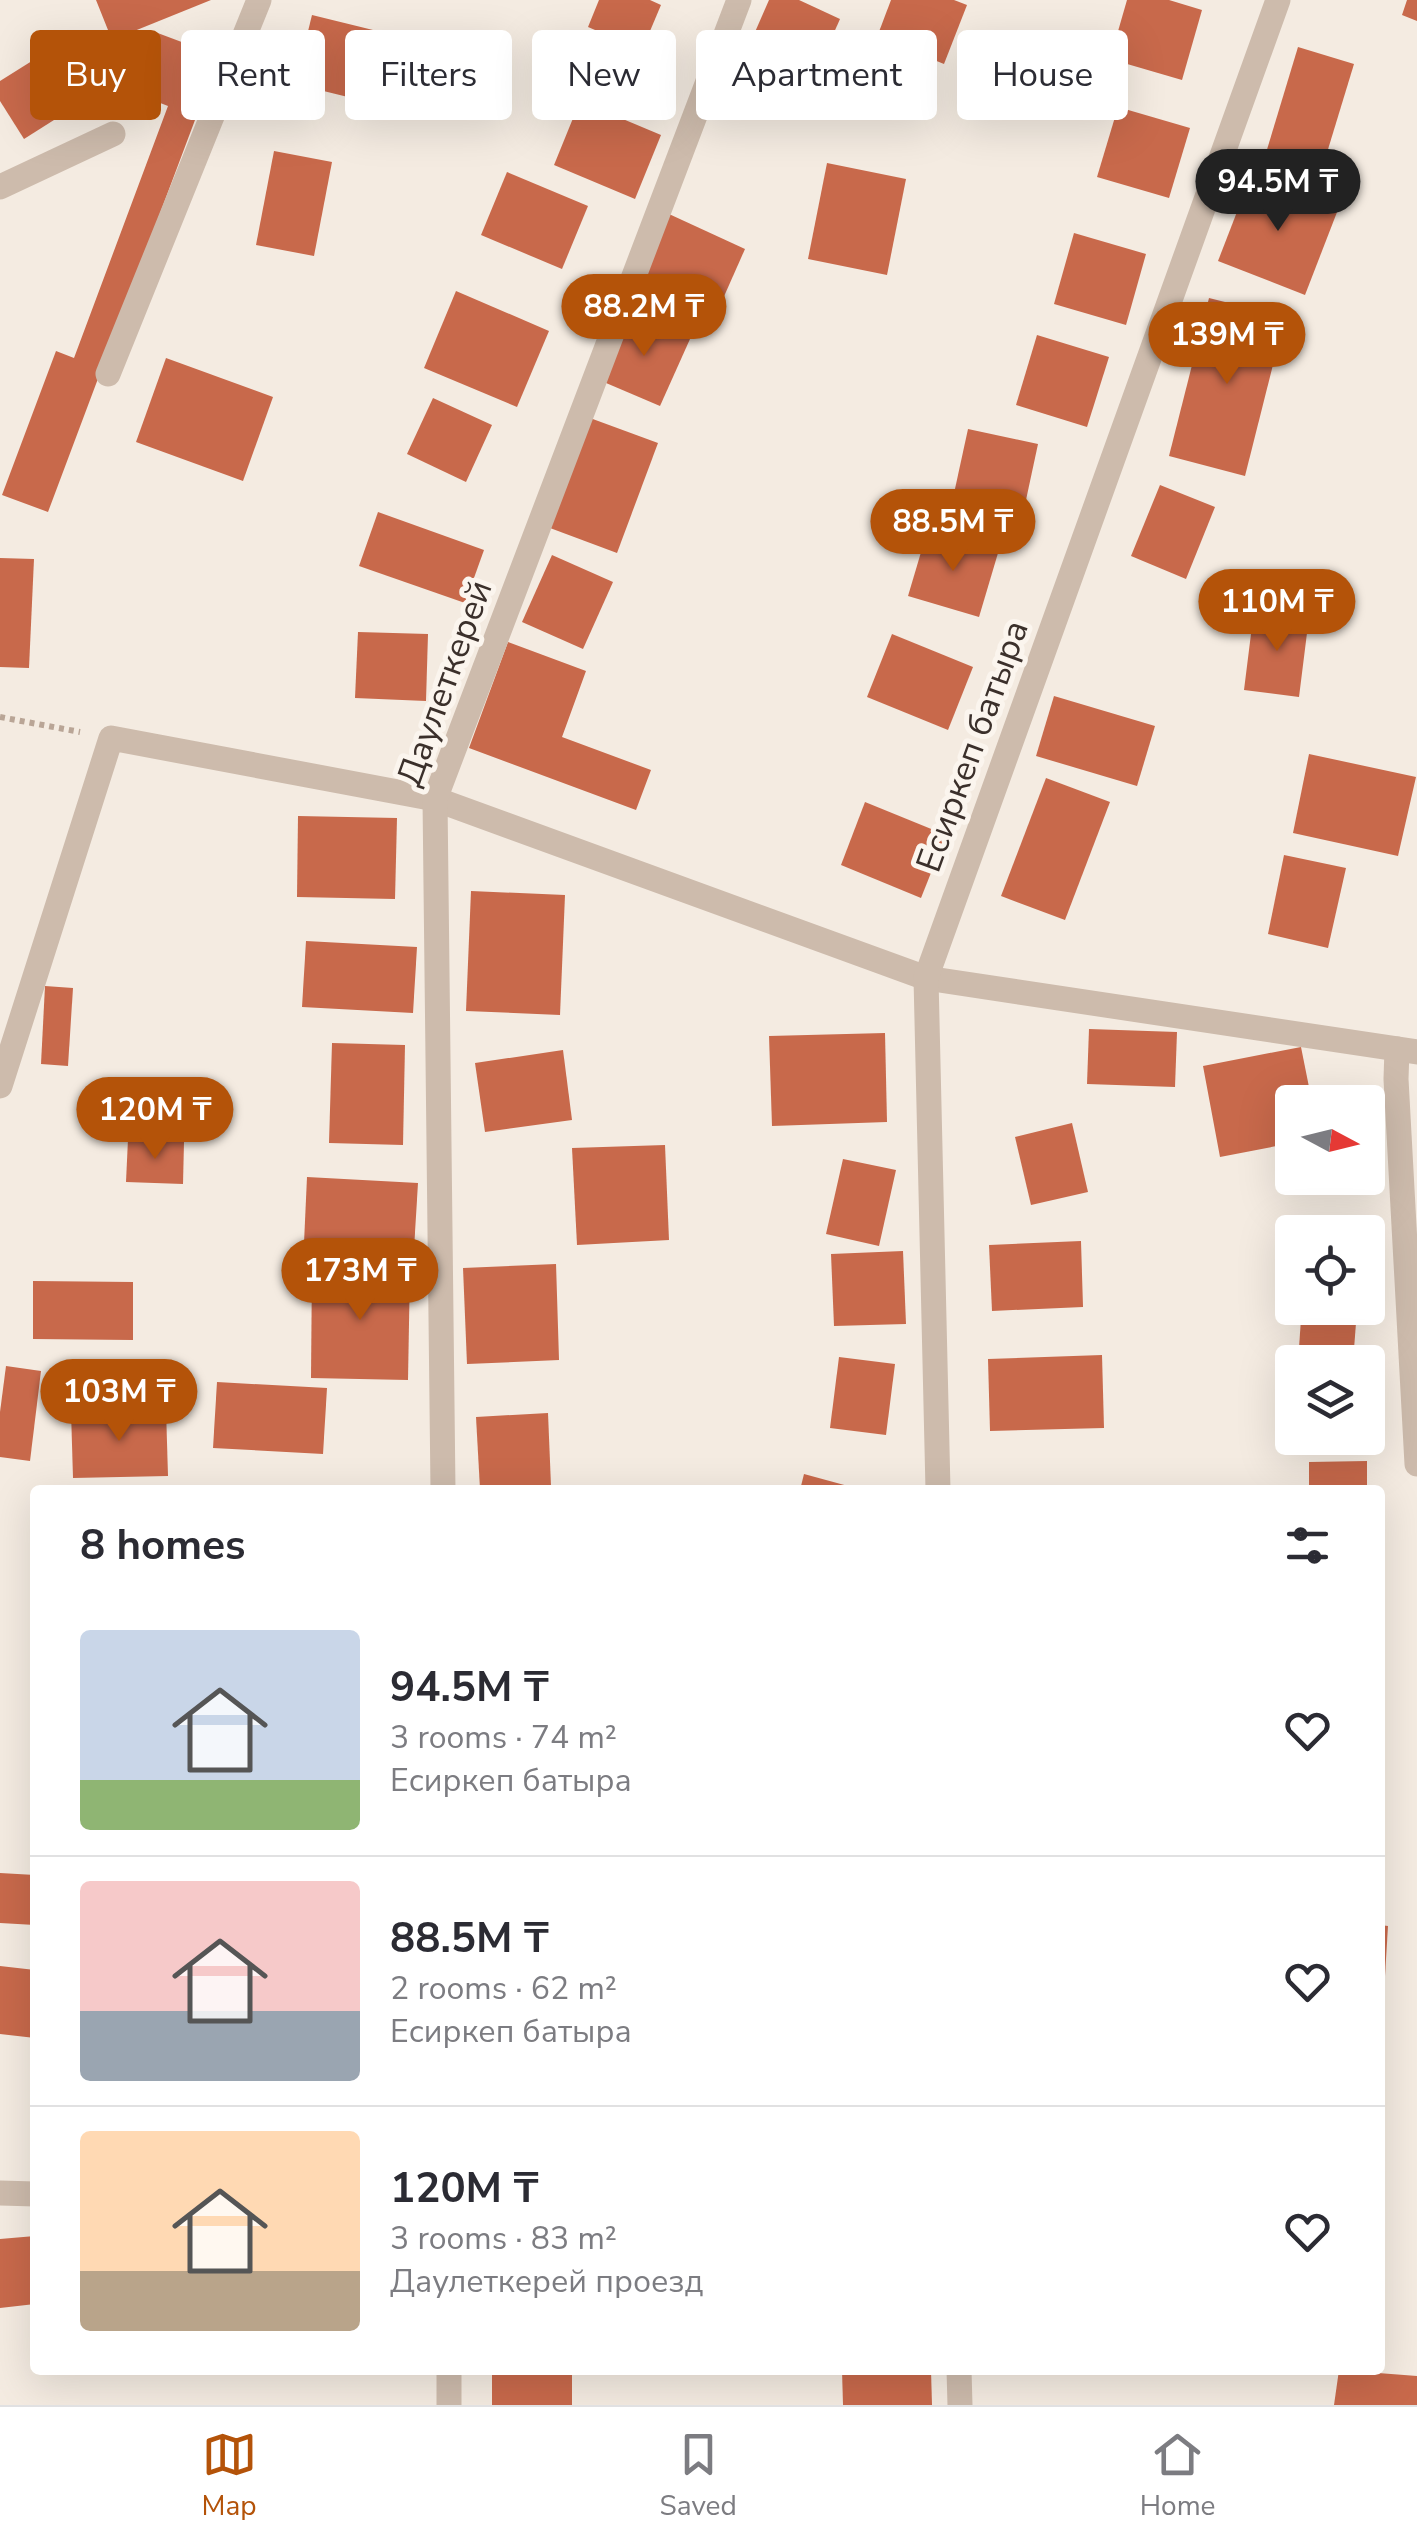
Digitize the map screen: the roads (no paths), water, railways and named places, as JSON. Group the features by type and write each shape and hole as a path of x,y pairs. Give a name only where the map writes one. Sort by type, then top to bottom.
{"street":[{"path":"108,374 259,0"},
{"name":"Даулеткерей","path":"443,1485 435,799 739,0"},
{"name":"Есиркеп батыра","path":"938,1485 926,978 1278,0"},
{"path":"0,187 113,134"},
{"path":"0,1086 111,738 435,799 926,978 1407,1051 1396,1079 1417,1464"},
{"path":"0,2194 30,2194"},
{"path":"449,2405 450,2375"},
{"path":"959,2375 960,2405"}]}
